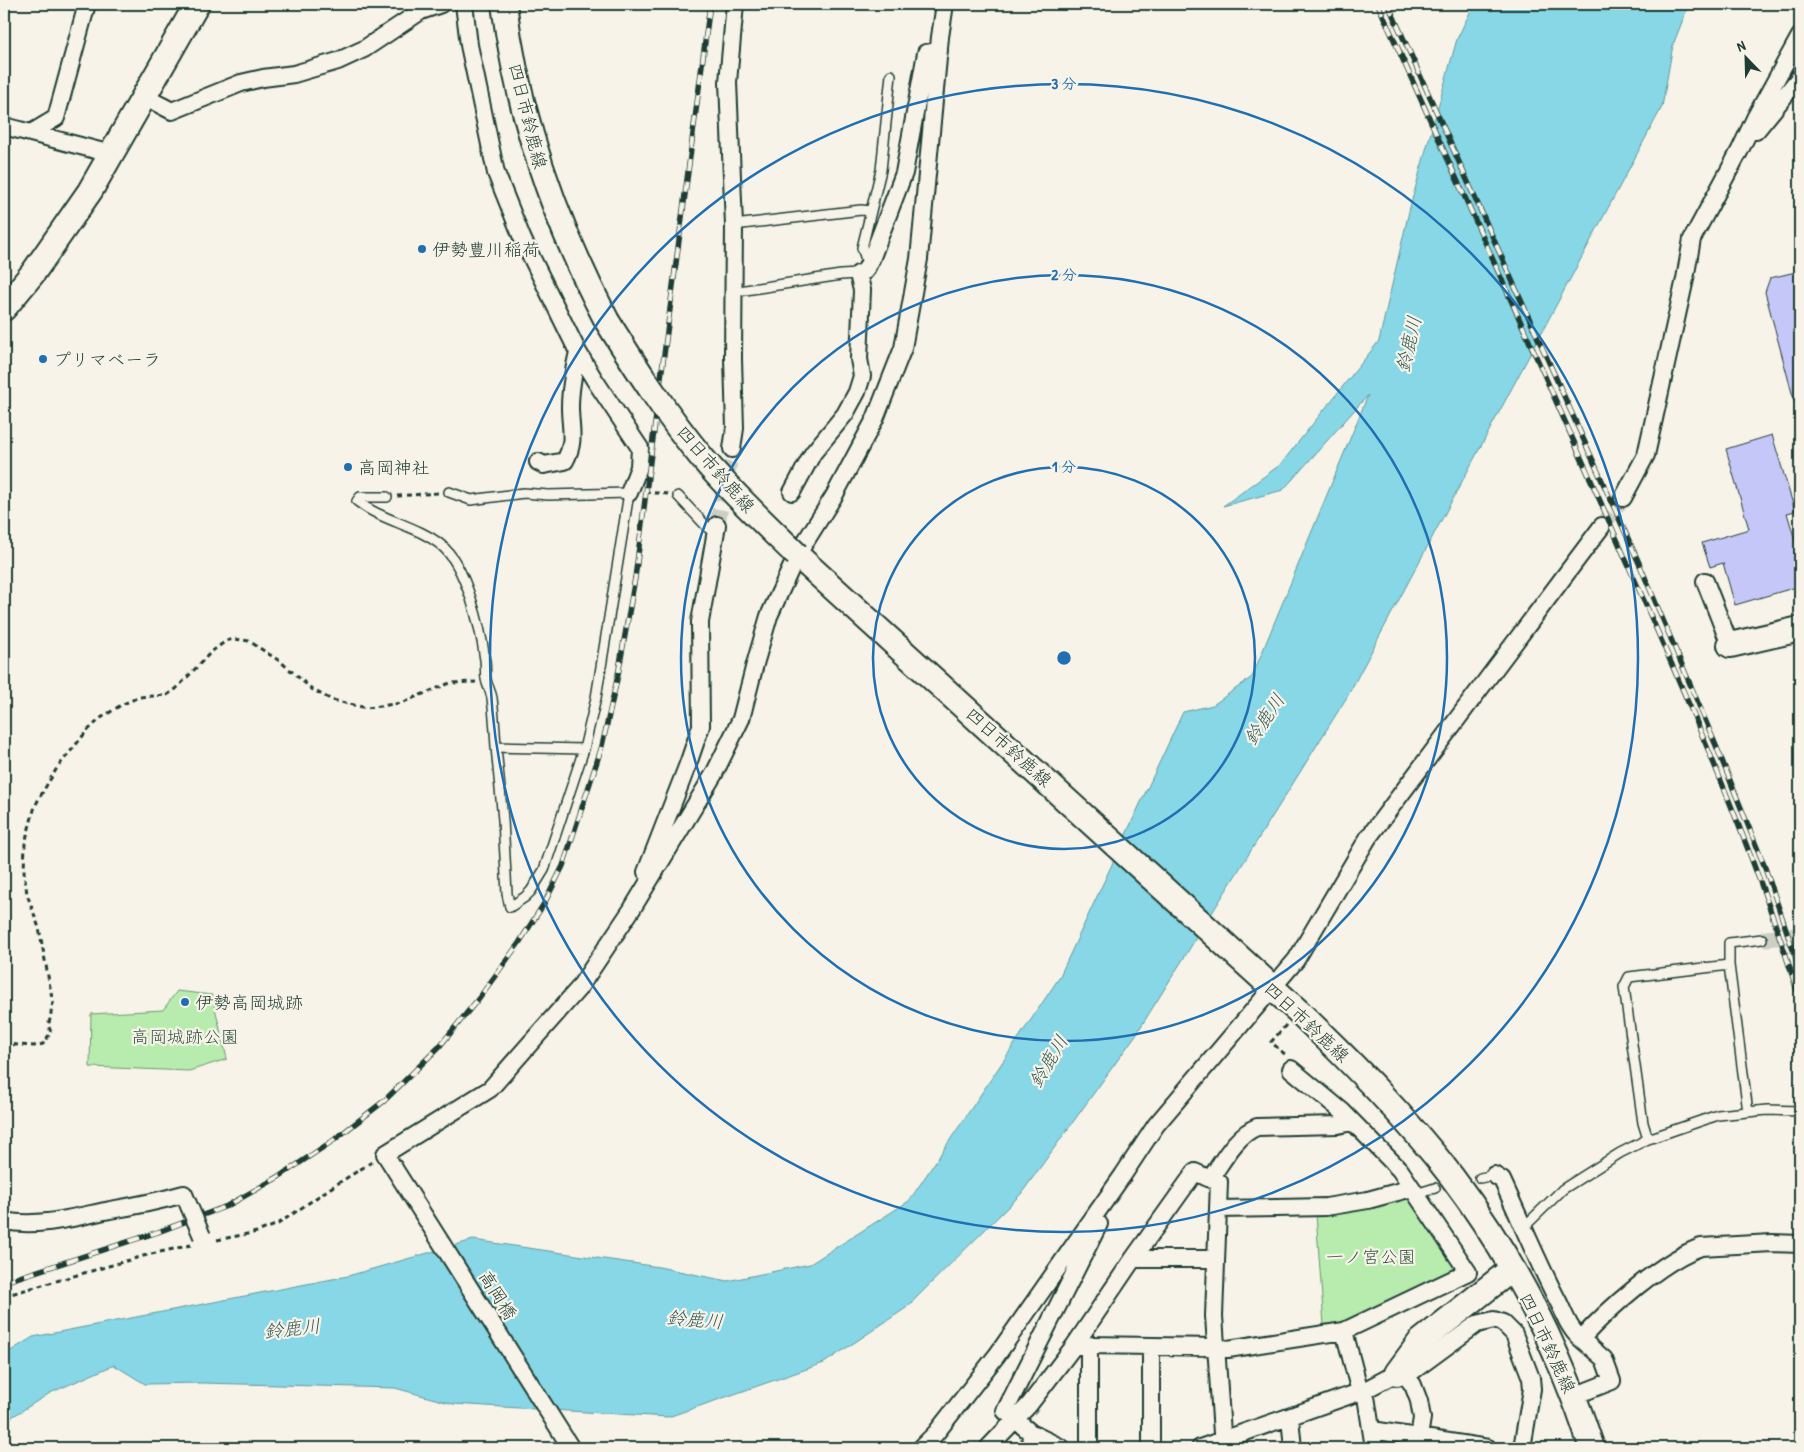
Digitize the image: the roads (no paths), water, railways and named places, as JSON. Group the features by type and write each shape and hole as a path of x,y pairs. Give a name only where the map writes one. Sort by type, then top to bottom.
{"main road":[{"path":"4,308 33,273 90,191 197,4"},
{"name":"四日市鈴鹿線","path":"504,4 517,78 538,161 559,220 608,321 647,385 681,432 745,504 815,573 991,730 1298,1011 1370,1082 1452,1178 1496,1241 1541,1321 1574,1396 1592,1448"},
{"path":"1730,645 1800,629"},
{"path":"1401,1374 1420,1342 1512,1269"}],"street":[{"path":"31,133 56,118 87,4"},
{"path":"145,97 172,111 240,83 294,74 338,61 364,49 421,11 441,4"},
{"path":"464,4 471,55 496,173 523,240 578,352 594,380 640,448 638,467 629,492"},
{"path":"732,449 735,428 733,359 734,225 728,82 735,4"},
{"path":"632,909 714,774 741,719 769,616 797,555 834,496 875,419 903,348 920,259 939,51 946,4"},
{"path":"1623,498 1646,455 1685,280 1692,238 1800,36"},
{"path":"792,492 814,453 845,414 857,392 862,376 859,359 863,269 904,173 926,53 939,51"},
{"path":"1740,150 1800,77"},
{"path":"4,126 111,154"},
{"path":"538,462 544,465 565,461 572,448 570,405 574,368 578,352"},
{"path":"921,1448 936,1433 997,1355 1156,1126 1268,985 1296,960 1368,838 1602,526"},
{"path":"632,909 701,726 700,622 717,530"},
{"path":"1705,581 1730,645"},
{"name":"高岡橋","path":"571,1448 389,1159 490,1089 579,988 632,909"},
{"path":"1082,1345 1216,1347 1228,1349 1344,1331 1468,1272 1400,1170 1343,1112 1291,1070"},
{"path":"1210,1178 1241,1138 1257,1127 1338,1125 1352,1122"},
{"path":"988,1448 1082,1345 1133,1259 1195,1172 1219,1182 1214,1316 1223,1444"},
{"path":"1062,1448 1031,1441 1015,1420 1004,1412 1123,1175"},
{"path":"1487,1177 1502,1180 1570,1326 1581,1339 1604,1359 1612,1381 1574,1396"},
{"path":"1218,1209 1326,1207 1414,1191"},
{"path":"4,1221 21,1224 66,1220 152,1203 184,1194 203,1239"},
{"path":"1581,1339 1597,1322 1656,1272 1690,1251 1701,1247 1713,1246 1772,1243 1800,1244"},
{"path":"1133,1259 1216,1259"},
{"path":"1200,1448 1223,1444 1363,1391 1401,1374 1477,1324 1494,1320 1504,1323 1514,1334 1531,1378 1532,1389 1522,1448"},
{"path":"1344,1331 1363,1391 1374,1448"},
{"path":"1082,1345 1089,1448"},
{"path":"1151,1346 1151,1448"},
{"path":"1401,1374 1413,1385 1422,1411 1419,1437"},
{"path":"1290,1418 1293,1448"},
{"path":"1372,1430 1488,1448"}],"lane":[{"path":"733,292 841,275 863,269 862,248 881,170 891,75"},
{"path":"734,225 861,210 871,211"},
{"path":"387,497 360,497 357,501 369,511 424,534 442,545 455,560 469,594 485,659 486,681 492,695 507,894 510,907 531,891 544,870 584,749 596,698 629,492 548,495 524,493 471,500 449,492"},
{"path":"678,496 708,528 717,530"},
{"path":"496,747 584,749"},
{"path":"1748,1112 1729,965 1728,943 1762,939"},
{"path":"1648,1139 1643,1123 1624,987 1629,977 1729,965"},
{"path":"1524,1227 1563,1189 1620,1153 1648,1139 1718,1115 1748,1112 1800,1111"},
{"path":"1414,1191 1435,1188"}],"water":[{"name":"鈴鹿川","path":"1474,4 1689,4 1673,45 1662,107 1347,697 1135,1036 1021,1194 906,1308 824,1363 668,1417 453,1404 395,1388 202,1383 145,1384 114,1365 50,1393 4,1422 4,1355 33,1337 348,1276 473,1240 659,1267 727,1281 810,1264 909,1201 1059,978 1183,712 1213,705 1252,677 1368,395 1283,490 1223,506 1280,465 1379,341 1410,207 1457,39"}],"tunnel":[{"path":"717,525 732,449"},
{"path":"1602,526 1623,498"},
{"path":"1762,939 1800,935"}],"railway":[{"path":"4,1282 158,1232 227,1206 280,1176 334,1140 384,1101 439,1047 479,998 519,943 545,902 563,866 602,746 618,675 635,578 710,4"},
{"path":"1378,4 1565,421 1697,723 1742,833 1800,1000"},
{"path":"1388,4 1639,563 1764,865 1800,970"}],"place":[{"name":"伊勢豊川稲荷","path":"422,249"},
{"name":"プリマベーラ","path":"43,359"},
{"name":"高岡神社","path":"348,467"},
{"name":"伊勢高岡城跡","path":"185,1002"}],"park label":[{"name":"高岡城跡公園","path":"185,1036"},
{"name":"一ノ宮公園","path":"1371,1256"}]}
